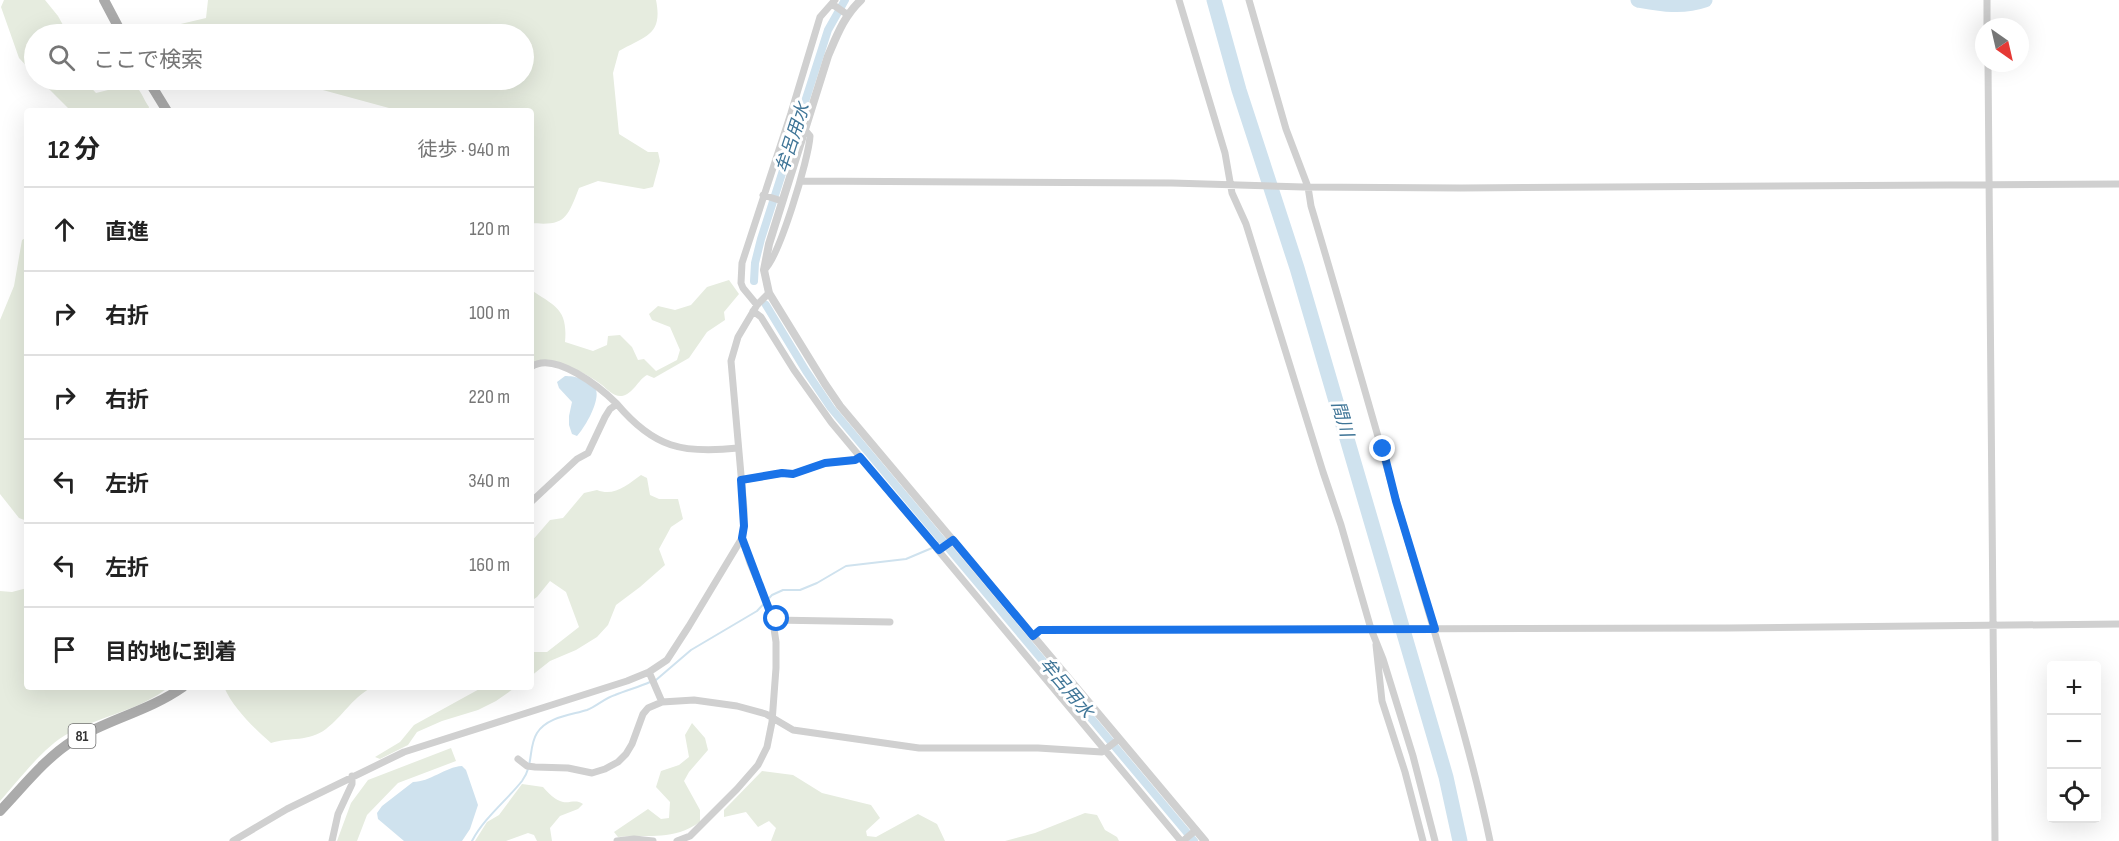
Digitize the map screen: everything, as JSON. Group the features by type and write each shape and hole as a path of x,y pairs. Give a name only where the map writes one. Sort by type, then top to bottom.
{"main road":[{"path":"104,0 117,24"},
{"path":"154,90 165,108"},
{"name":"81","path":"0,812 60,749 93,730 163,701 179,690"}],"street":[{"path":"861,0 845,13 828,56 780,200 765,256 764,270 769,293 840,406 1205,841"},
{"path":"1179,0 1233,185 1413,756 1435,841"},
{"path":"1250,0 1383,449 1432,629 1471,755 1490,841"},
{"path":"1987,0 1987,18"},
{"path":"845,13 834,4 820,17 774,169 745,252 742,271 743,288 814,400 860,457 938,547 1182,841 1195,831"},
{"path":"1988,72 1995,841"},
{"path":"764,270 770,266 776,252 800,181 810,146 810,136 805,130"},
{"path":"800,181 1461,188 2119,184"},
{"path":"765,196 780,200"},
{"path":"233,841 287,809 404,752 463,732 653,678 675,649 742,538 744,526 731,361 738,337 755,308 769,293"},
{"path":"534,366 541,363 562,367 588,379 634,422 665,444 700,451 738,448"},
{"path":"534,499 577,459 588,453 605,417 617,404"},
{"path":"741,480 782,473 793,474 825,463 855,460 860,457"},
{"path":"677,841 690,836 710,817 758,765 767,747 777,668 773,620 742,538"},
{"path":"938,547 952,541"},
{"path":"773,620 890,622"},
{"path":"1033,636 1040,630 2119,624"},
{"path":"1377,643 1375,647 1382,701 1405,772 1423,841"},
{"path":"653,678 662,702"},
{"path":"518,759 531,766 592,772 605,769 618,762 626,754 648,708 662,702 694,700 715,702 772,717 793,730 919,748 1038,748 1102,752 1118,740"},
{"path":"332,841 338,814 352,784 352,776"},
{"path":"617,841 634,839 653,841"}],"shaded area":[{"path":"4,0 45,0 62,24 24,24 24,63 19,58 1,7"},
{"path":"208,0 656,0 658,12 654,28 644,38 619,51 613,73 619,134 648,152 658,152 660,161 653,187 644,189 598,181 579,188 568,213 563,218 551,223 534,223 534,108 389,108 323,90 534,90 534,24 181,24 206,18"},
{"path":"50,90 93,90 96,93 108,90 139,90 149,107 149,108 68,108"},
{"path":"24,239 24,520 19,518 0,494 0,320 14,286"},
{"path":"729,280 739,294 724,312 725,320 707,332 689,358 654,378 647,375 626,395 614,394 588,376 557,363 541,361 534,368 534,292 553,305 562,315 565,342 593,351 607,345 608,336 620,335 632,347 638,360 644,359 656,371 677,360 680,350 670,327 652,320 649,314 658,306 675,310 691,305 707,287"},
{"path":"641,475 647,478 650,495 659,499 678,499 683,519 671,527 659,549 665,565 616,605 608,625 597,637 576,650 550,661 534,674 534,652 547,652 579,627 566,592 550,581 534,599 534,539 550,520 563,518 584,493 597,490 615,491"},
{"path":"24,589 24,690 165,690 146,702 81,727 60,739 32,764 0,801 0,591 12,592"},
{"path":"226,690 368,690 320,733 306,738 271,743 238,710"},
{"path":"478,690 512,690 478,710 442,721 417,732 408,745 380,759 375,757 400,742 414,725"},
{"path":"692,723 705,738 708,750 684,781 700,810 700,822 680,832 661,836 618,837 614,832 648,809 661,819 669,818 670,802 656,787 661,771 679,765 689,757 685,735"},
{"path":"451,748 456,761 398,783 367,815 357,841 337,841 351,803 368,780"},
{"path":"762,771 793,775 822,793 871,805 880,818 866,831 867,836 876,837 918,814 937,824 945,841 771,841 776,828 769,821 758,827 746,812 724,817 724,810"},
{"path":"522,784 543,787 554,798 563,802 576,801 583,804 578,809 560,816 550,828 552,841 537,841 534,835 528,833 506,841 475,841 487,822 499,815"},
{"path":"1085,813 1097,815 1105,830 1117,837 1119,841 1005,841 1035,833"}],"water":[{"path":"565,376 586,380 593,385 597,393 592,413 577,436 572,434 569,425 572,402 559,388 557,382"},
{"path":"462,766 466,770 478,805 470,829 462,841 404,841 378,819 377,813 382,806 413,782 425,780"}],"waterway":[{"name":"牟呂用水","path":"754,281 755,263 761,239 828,30 845,0"},
{"name":"間川","path":"1214,0 1239,90 1297,268 1446,777 1460,841"},
{"path":"1638,0 1680,5 1705,0"},
{"name":"牟呂用水","path":"766,305 831,408 1194,841"},
{"path":"936,544 943,539"},
{"path":"656,680 691,650 757,611 772,595 783,590 800,590 846,566 906,559 932,548"},
{"path":"472,841 489,817 526,775 534,738 541,728 553,720 587,710 611,696 650,682"}],"route":[{"path":"777,619 773,620 742,538 744,509 741,480 782,473 793,474 825,463 855,460 860,457 939,550 953,540 1033,636 1040,630 1435,629 1424,599 1383,449"}]}
